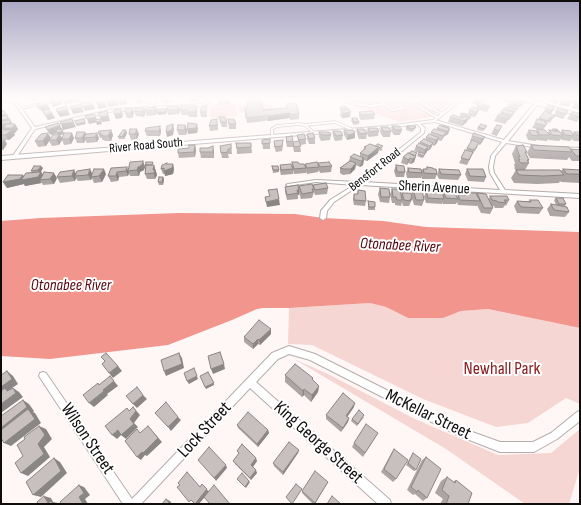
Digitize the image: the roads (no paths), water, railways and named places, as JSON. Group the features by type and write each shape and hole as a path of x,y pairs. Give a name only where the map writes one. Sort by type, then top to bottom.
{"street":[{"path":"30,123 34,128"},
{"path":"14,157 34,128 58,123"},
{"name":"River Road South","path":"1,158 418,123"},
{"name":"Bensfort Road","path":"323,218 324,211 332,201 360,183 423,132 423,128 418,123"},
{"path":"444,123 505,142 542,147"},
{"path":"504,192 492,173 491,167 493,156 521,123"},
{"path":"558,148 580,149"},
{"name":"Sherin Avenue","path":"288,185 316,181 580,196"},
{"name":"McKellar Street","path":"275,356 289,350 312,357 462,432 500,447 534,447 554,436 580,415"},
{"name":"Lock Street","path":"134,504 275,356"},
{"name":"Wilson Street","path":"44,376 124,495 128,504"},
{"name":"King George Street","path":"250,382 386,504"}],"lane":[{"path":"272,136 272,129 277,126 329,123"},
{"path":"336,123 351,129"},
{"path":"305,125 314,132"}],"water":[{"name":"Otonabee River","path":"179,213 295,214 323,218 383,221 426,227 580,232 580,328 488,309 461,311 443,318 408,318 386,307 370,303 289,308 263,308 257,309 168,345 50,359 1,356 1,221 41,218"}],"park label":[{"name":"Newhall Park","path":"502,369"}]}
